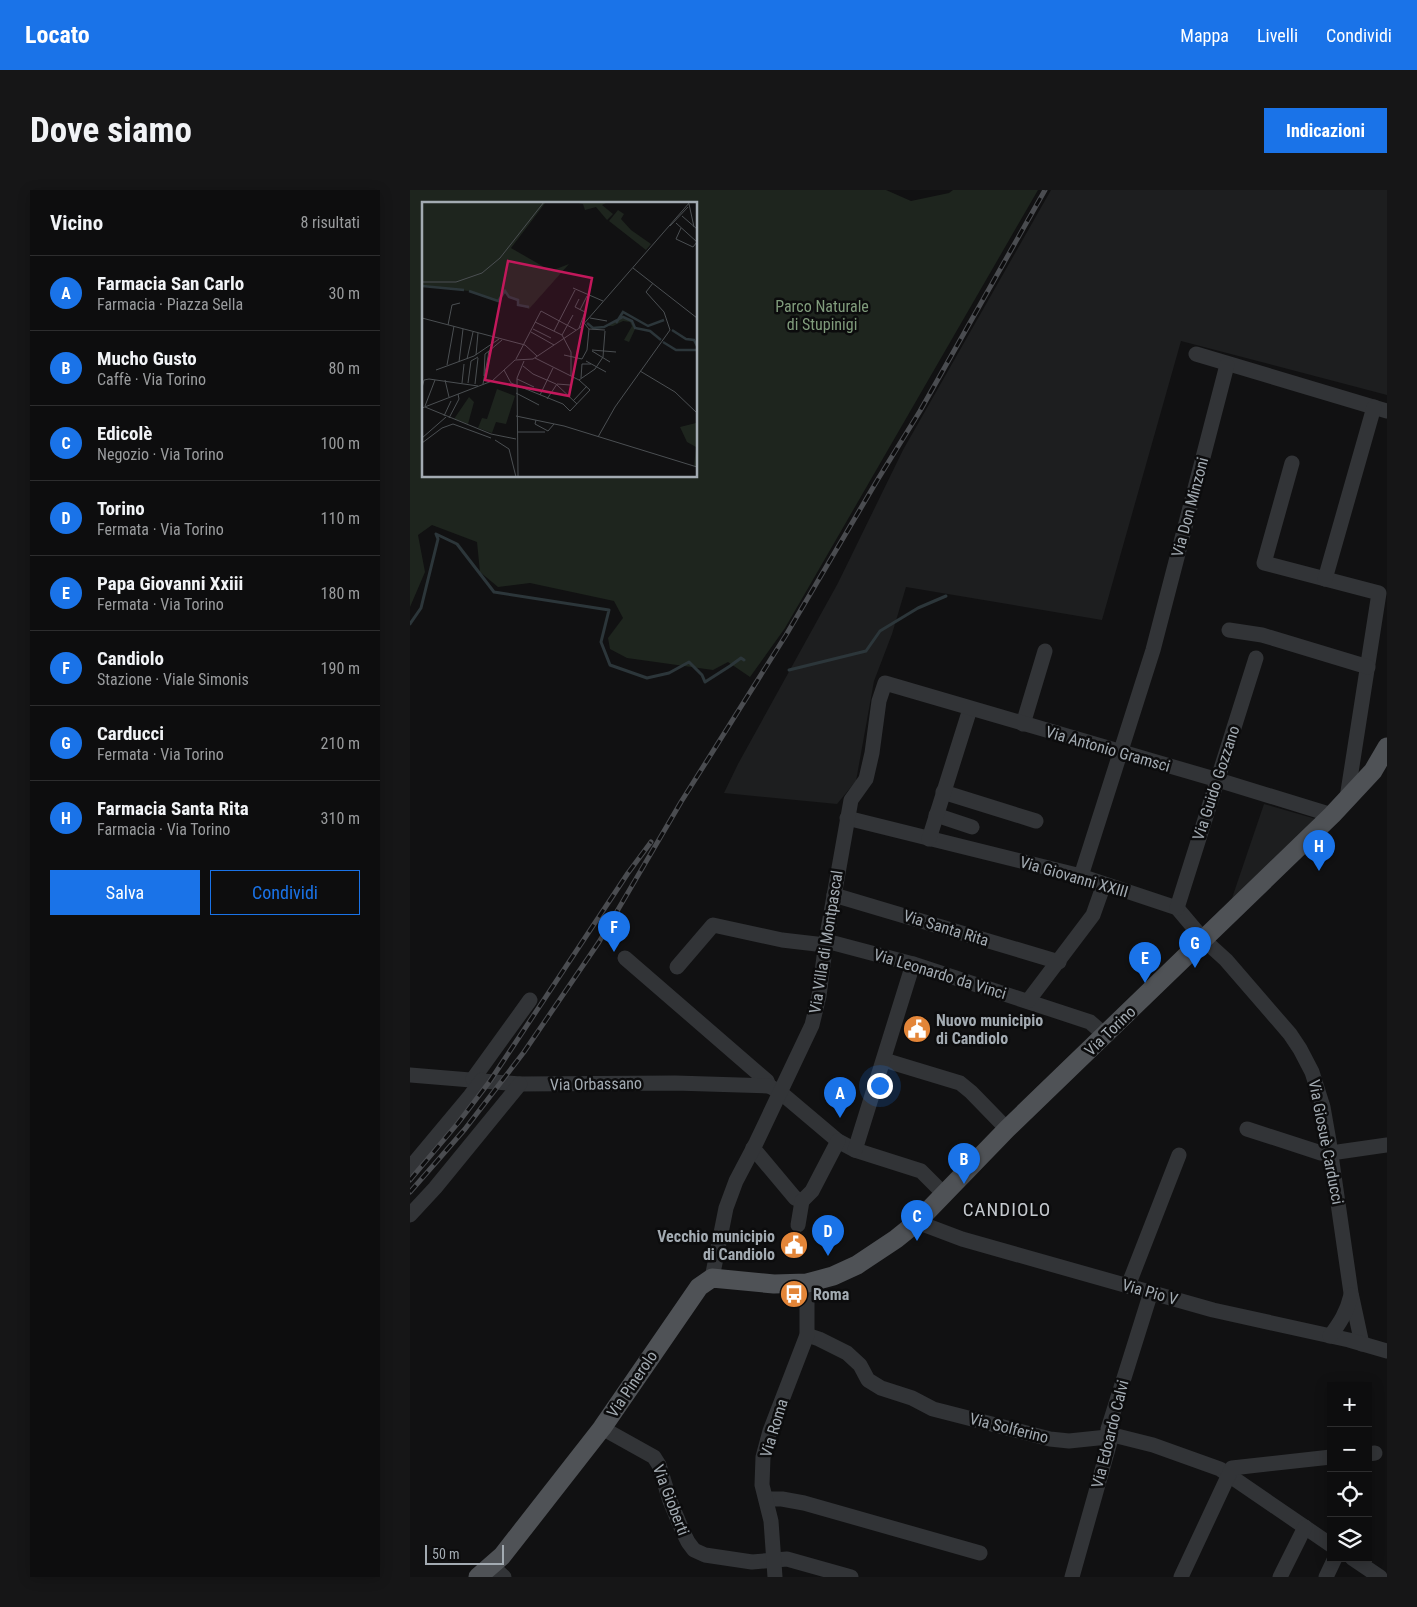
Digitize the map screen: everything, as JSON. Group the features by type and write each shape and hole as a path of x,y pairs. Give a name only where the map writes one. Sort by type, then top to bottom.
{"main road":[{"name":"Via Torino","path":"807,1283 833,1276 857,1265 896,1239 917,1222 1007,1129 1106,1036 1332,815 1372,771 1387,747"},
{"path":"712,1278 774,1284 807,1283"},
{"name":"Via Pinerolo","path":"491,1573 502,1556 602,1428 699,1286 712,1278"}],"street":[{"path":"1196,354 1227,365 1380,409 1325,579"},
{"name":"Via Don Minzoni","path":"1081,876 1153,650 1227,365"},
{"path":"1292,463 1264,563 1379,593 1348,798"},
{"path":"1229,630 1262,635 1368,667"},
{"path":"1023,724 1045,651"},
{"name":"Via Guido Gozzano","path":"1177,908 1256,658"},
{"name":"Via Antonio Gramsci","path":"885,684 1218,780 1332,815"},
{"name":"Via Villa di Montpascal","path":"712,1278 726,1208 736,1180 754,1148 775,1089 812,1025 819,996 825,943 847,818 851,800 866,780 879,701 885,684"},
{"path":"929,839 970,708"},
{"path":"944,792 1036,821"},
{"path":"936,815 972,827"},
{"name":"Via Giovanni XXIII","path":"847,818 1081,876 1177,908"},
{"path":"1028,1001 1093,915 1104,884"},
{"name":"Via Santa Rita","path":"834,895 1059,962"},
{"path":"1177,908 1204,940"},
{"name":"Via Leonardo da Vinci","path":"677,967 713,925 782,940 825,943 913,964 1028,1001 1090,1022 1106,1036"},
{"name":"Via Giosuè Carducci","path":"1204,940 1226,960 1290,1034 1310,1066 1323,1107 1351,1294 1362,1344"},
{"path":"625,958 775,1089 838,1141 855,1150 921,1171 944,1194"},
{"path":"855,1150 890,1062 913,964"},
{"path":"410,1168 415,1156 470,1096 477,1080 530,1000"},
{"path":"890,1062 960,1083 1007,1129"},
{"name":"Via Orbassano","path":"410,1075 520,1084 675,1083 775,1089"},
{"path":"410,1215 435,1188 520,1084"},
{"path":"1247,1129 1321,1153 1387,1145"},
{"path":"798,1226 802,1201 812,1191 838,1141"},
{"path":"754,1148 795,1198 802,1201"},
{"path":"1128,1286 1179,1156"},
{"name":"Via Pio V","path":"917,1222 962,1239 1212,1310 1330,1336 1387,1351"},
{"name":"Via Roma","path":"775,1577 771,1521 762,1485 763,1458 770,1431 807,1336 807,1283"},
{"name":"Via Edoardo Calvi","path":"1072,1577 1110,1442 1108,1430 1151,1292"},
{"name":"Via Giosuè Carducci","path":"1330,1336 1348,1308 1351,1294"},
{"name":"Via Solferino","path":"807,1336 826,1343 854,1358 868,1380 874,1384 912,1398 934,1409 1050,1439 1069,1441 1117,1436 1153,1445 1220,1469 1327,1541"},
{"name":"Via Gioberti","path":"602,1428 654,1457 659,1465 670,1501 694,1550 719,1558 752,1562 787,1558 851,1577"},
{"path":"1181,1577 1232,1468 1327,1457"},
{"path":"766,1500 782,1499 804,1503 980,1553"},
{"path":"1280,1577 1305,1527"},
{"path":"1326,1577 1333,1562"},
{"path":"1358,1562 1380,1577"}],"shaded area":[{"path":"1051,190 1387,190 1387,395 1181,341 1102,620 906,587 892,634 874,681 856,781 837,804 724,793 738,764 838,583 903,450"},
{"path":"1264,804 1316,819 1230,904"}],"green space":[{"name":"Parco Naturale di Stupinigi","path":"410,190 886,190 911,201 949,193 953,190 1038,190 785,628 750,677 728,662 713,670 627,658 610,649 608,638 623,618 614,601 530,583 498,587 480,572 477,542 432,525 418,535 425,572 410,607"}],"waterway":[{"path":"410,624 421,608 438,539 436,534 457,544 494,592 609,610 601,642 610,665 647,678 669,673 689,662 702,675 705,682 741,658 744,660"},
{"path":"789,670 866,651 880,631 918,608 946,596"}],"railway":[{"path":"410,1192 465,1129 524,1052 599,942 681,802 786,635 920,411 1045,190"},
{"path":"410,1180 458,1123 490,1081 628,873 651,842"}],"place":[{"name":"Farmacia Santa Rita","path":"1319,871"},
{"name":"Candiolo","path":"614,952"},
{"name":"Carducci","path":"1195,968"},
{"name":"Papa Giovanni Xxiii","path":"1145,983"},
{"name":"Nuovo municipio di Candiolo","path":"917,1029"},
{"name":"Farmacia San Carlo","path":"840,1118"},
{"name":"Mucho Gusto","path":"964,1184"},
{"name":"Edicolè","path":"917,1241"},
{"name":"Vecchio municipio di Candiolo","path":"794,1245"},
{"name":"Torino","path":"828,1256"},
{"name":"Roma","path":"794,1294"}],"district":[{"name":"CANDIOLO","path":"1007,1209"}]}
